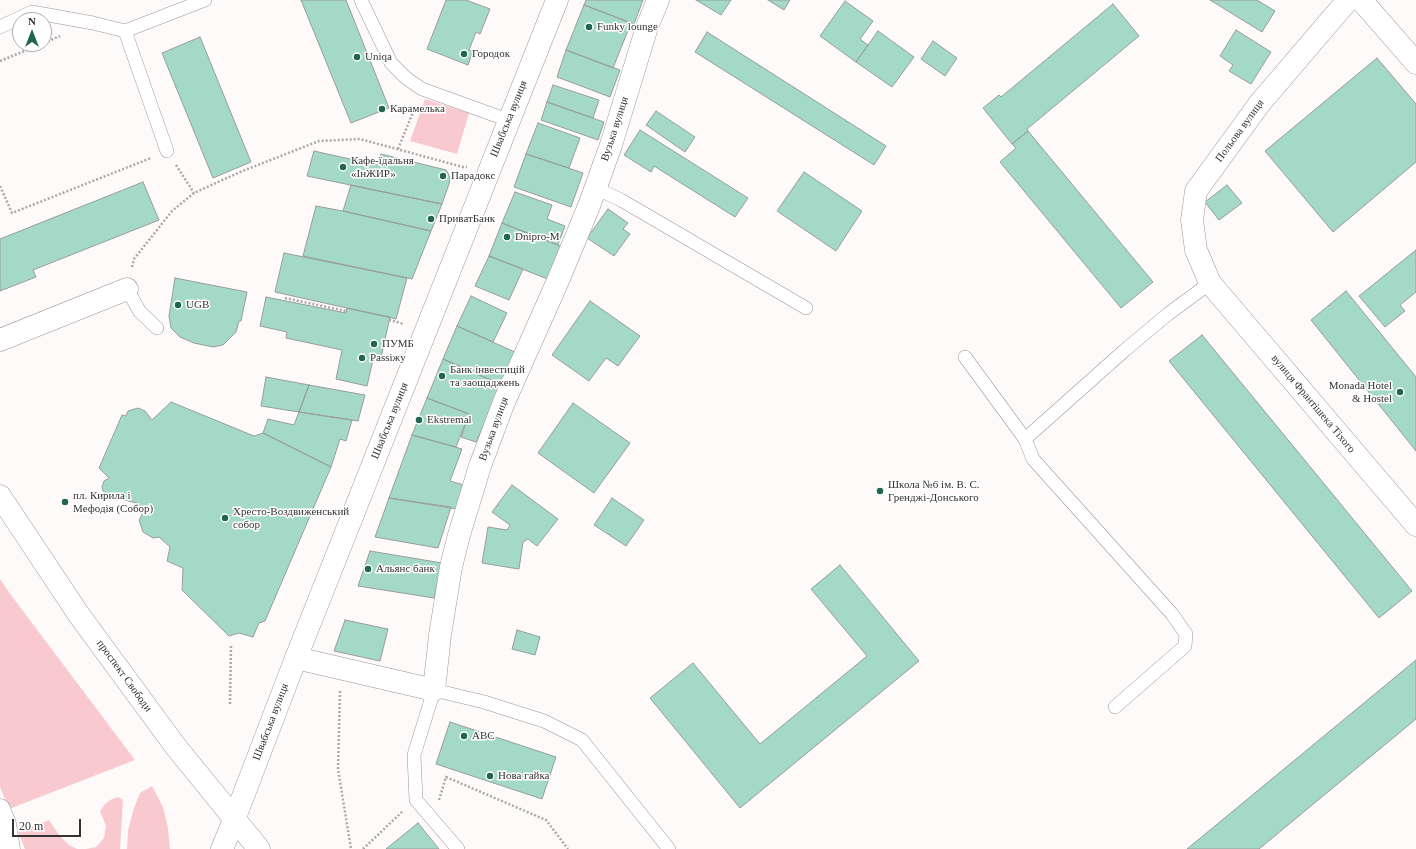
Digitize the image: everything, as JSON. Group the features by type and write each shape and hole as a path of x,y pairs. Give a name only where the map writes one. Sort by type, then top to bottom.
{"street":[{"name":"Швабська вулиця","path":"222,849 508,120 557,0"},
{"name":"Вузька вулиця","path":"434,690 440,635 451,567 480,466 504,402 560,276 595,188 611,145 647,27 658,0"},
{"name":"Польова вулиця","path":"1210,284 1196,250 1192,220 1196,191 1260,103 1348,0"},
{"path":"1361,0 1416,63"},
{"name":"вулиця Франтішека Тіхого","path":"1210,284 1416,525"},
{"path":"0,340 127,289"},
{"name":"проспект Свободи","path":"0,496 79,615 176,747 259,849"},
{"path":"296,658 434,690"},
{"path":"0,808 6,824 10,849"}],"lane":[{"path":"0,27 32,12 93,23 125,31 205,0"},
{"path":"360,0 391,63 406,78 422,89 508,120"},
{"path":"125,31 167,151"},
{"path":"595,188 621,200 806,308"},
{"path":"1026,439 1125,350 1168,314 1210,284"},
{"path":"127,289 140,312 157,328"},
{"path":"965,357 1026,439 1033,459 1172,614 1186,634 1185,646 1115,707"},
{"path":"458,849 416,800 414,755 434,690 484,702 544,721 582,740 670,849"}],"path":[{"path":"0,61 22,52"},
{"path":"398,149 422,89"},
{"path":"127,289 134,259 172,210 194,193 240,172 319,141 360,139 463,167 490,167"},
{"path":"0,186 12,213 167,151 194,193"},
{"path":"285,298 346,311"},
{"path":"389,320 404,324"},
{"path":"230,704 231,645"},
{"path":"340,668 338,769 350,849"},
{"path":"433,820 446,777 546,820 568,849"},
{"path":"363,849 416,800"}],"shaded area":[{"path":"425,99 469,113 457,154 410,141"},
{"path":"0,579 135,760 9,809 0,787"},
{"path":"152,786 163,807 168,828 170,849 127,849 128,830 134,808 140,793"},
{"path":"118,797 123,800 120,849 86,849 96,847 104,838 106,826 100,811 105,804"},
{"path":"49,820 60,836 69,845 77,849 25,849 18,832"}],"building":[{"path":"301,0 346,0 389,108 351,123"},
{"path":"446,0 466,0 490,9 480,34 476,32 469,50 473,51 468,65 427,49"},
{"path":"586,0 643,0 634,24 584,5"},
{"path":"696,0 731,0 721,15"},
{"path":"768,0 790,0 784,10"},
{"path":"1210,0 1257,0 1275,11 1262,32"},
{"path":"845,1 873,21 860,39 868,45 856,62 820,36"},
{"path":"1113,4 1139,36 1027,129 1028,131 1012,144 983,108 999,95 1001,97"},
{"path":"584,5 631,23 613,68 566,50"},
{"path":"1236,30 1271,52 1251,84 1229,71 1233,65 1220,56"},
{"path":"878,31 914,57 892,87 856,62"},
{"path":"707,32 886,146 874,165 695,52"},
{"path":"200,37 251,162 213,178 162,53"},
{"path":"933,41 957,58 945,76 921,59"},
{"path":"566,50 620,70 610,97 557,77"},
{"path":"1377,58 1416,104 1416,162 1333,232 1265,151"},
{"path":"553,85 599,100 593,118 547,102"},
{"path":"547,102 604,122 598,140 541,120"},
{"path":"656,111 695,137 685,152 646,125"},
{"path":"538,123 580,138 569,168 526,154"},
{"path":"640,130 748,198 735,217 654,166 651,172 624,155"},
{"path":"1028,131 1153,282 1121,308 1000,162 1016,148 1012,144"},
{"path":"314,151 377,165 381,154 446,170 450,178 449,184 442,204 307,176"},
{"path":"526,154 583,173 571,207 514,187"},
{"path":"804,172 862,211 836,251 777,211"},
{"path":"143,182 159,220 33,270 36,277 0,291 0,239"},
{"path":"351,185 442,204 431,231 343,211"},
{"path":"1227,185 1242,203 1219,220 1205,202"},
{"path":"515,192 552,205 547,219 565,226 558,245 502,223"},
{"path":"316,206 431,231 412,279 303,256"},
{"path":"608,209 628,223 623,229 630,234 614,256 587,238"},
{"path":"502,223 563,247 550,280 489,256"},
{"path":"1416,250 1416,292 1400,305 1405,311 1385,327 1359,296"},
{"path":"284,253 407,278 396,319 275,292"},
{"path":"489,256 523,269 509,300 475,286"},
{"path":"175,278 247,292 241,321 239,321 236,332 223,345 213,347 194,343 180,337 171,328 169,316"},
{"path":"1346,291 1416,377 1416,451 1311,320"},
{"path":"471,296 507,313 493,342 457,326"},
{"path":"266,297 346,313 347,308 390,317 380,362 373,360 367,386 336,379 342,350 286,338 287,332 260,326"},
{"path":"590,301 640,336 618,366 606,358 589,381 552,355"},
{"path":"457,326 517,353 502,385 443,359"},
{"path":"1202,335 1412,591 1379,618 1169,361"},
{"path":"443,359 502,385 476,442 461,437 469,414 427,398"},
{"path":"266,377 309,385 299,412 261,406"},
{"path":"309,385 365,395 358,421 299,412"},
{"path":"427,398 469,414 456,447 412,435"},
{"name":"Хресто-Воздвиженський собор","path":"171,402 254,436 263,433 331,467 265,621 259,623 253,637 239,633 229,636 182,590 183,568 167,561 170,547 159,537 153,538 143,532 139,520 142,515 142,507 136,503 110,496 103,491 102,487 104,481 109,478 99,468 122,415 126,416 128,411 138,408 145,411 152,420"},
{"path":"573,403 630,443 594,493 538,453"},
{"path":"299,412 352,420 346,441 340,439 331,467 263,433 268,419 294,425"},
{"path":"412,435 462,449 450,481 464,485 457,509 389,498"},
{"path":"512,485 558,519 537,546 528,539 523,542 519,569 482,563 488,527 507,530 510,525 492,512"},
{"path":"389,498 451,507 438,548 375,537"},
{"path":"612,498 644,520 626,546 594,525"},
{"path":"370,551 442,563 434,598 358,586"},
{"path":"840,565 919,661 740,808 650,698 693,663 760,744 867,656 811,589"},
{"path":"345,620 388,629 380,661 334,651"},
{"path":"517,630 540,637 535,655 512,649"},
{"path":"1416,660 1416,719 1259,849 1187,849"},
{"path":"450,722 556,757 542,799 436,764"},
{"path":"418,823 439,849 386,849"}],"place":[{"name":"Funky lounge","path":"589,27"},
{"name":"Городок","path":"464,54"},
{"name":"Uniqa","path":"357,57"},
{"name":"Карамелька","path":"382,109"},
{"name":"Кафе-їдальня «ІнЖИР»","path":"343,167"},
{"name":"Парадокс","path":"443,176"},
{"name":"ПриватБанк","path":"431,219"},
{"name":"Dnipro-M","path":"507,237"},
{"name":"UGB","path":"178,305"},
{"name":"ПУМБ","path":"374,344"},
{"name":"Passіжу","path":"362,358"},
{"name":"Банк інвестицій та заощаджень","path":"442,376"},
{"name":"Monada Hotel & Hostel","path":"1400,392"},
{"name":"Ekstremal","path":"419,420"},
{"name":"Школа №6 ім. В. С. Гренджі-Донського","path":"880,491"},
{"name":"пл. Кирила і Мефодія (Собор)","path":"65,502"},
{"name":"Хресто-Воздвиженський собор","path":"225,518"},
{"name":"Альянс банк","path":"368,569"},
{"name":"ABC","path":"464,736"},
{"name":"Нова гайка","path":"490,776"}]}
